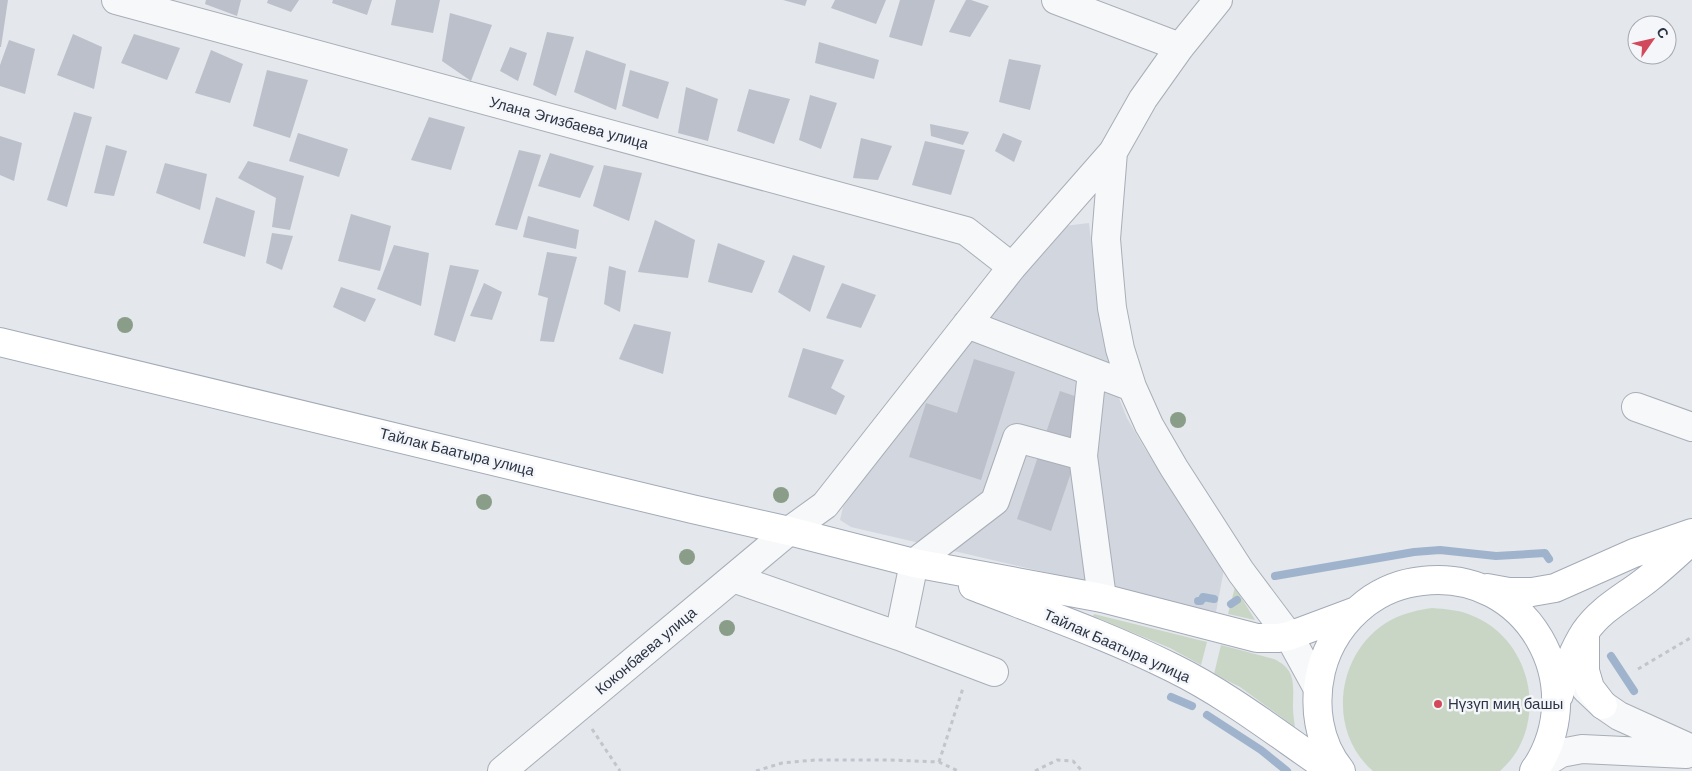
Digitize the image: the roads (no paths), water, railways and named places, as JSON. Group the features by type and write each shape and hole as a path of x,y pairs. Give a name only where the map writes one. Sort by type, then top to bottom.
{"main road":[{"name":"Тайлак Баатыра улица","path":"0,342 673,505 789,531 914,563 1102,598 1257,638 1289,636 1356,611"},
{"path":"1341,771 1328,750 1320,730 1317,686 1323,662 1330,645 1341,627 1356,611 1379,594 1413,582 1435,579 1456,581 1509,592 1532,592 1555,588 1634,554 1692,533"},
{"path":"1557,702 1574,651 1586,631 1601,612 1648,579 1692,540"},
{"name":"Тайлак Баатыра улица","path":"914,563 1094,633 1174,668 1240,707 1332,771"},
{"path":"1477,586 1497,596 1514,608 1542,641 1550,660 1556,681 1556,720 1551,739 1535,770"},
{"path":"1586,631 1585,671 1590,688 1603,705"}],"street":[{"name":"Улана Эгизбаева улица","path":"116,0 966,231 1012,267"},
{"path":"1056,0 1180,47"},
{"path":"1218,0 1180,47 1143,99 1114,152 1106,239 1112,308 1120,348 1132,387 1149,425 1174,468 1241,572 1289,636 1317,686"},
{"name":"Коконбаева улица","path":"502,771 789,531 825,505 1012,267 1114,152"},
{"path":"968,324 1132,387"},
{"path":"1092,372 1083,456 1102,598"},
{"path":"1636,407 1692,427"},
{"path":"899,636 914,563 995,501 1017,438 1083,456"},
{"path":"733,578 899,636 982,668"},
{"path":"1542,641 1566,671 1603,705 1634,724 1692,749"},
{"path":"1535,770 1561,753 1582,749 1692,754"}],"waterway":[{"path":"1275,576 1414,552 1440,550 1496,556 1545,553 1549,559"},
{"path":"1198,601 1201,601 1203,597 1214,599"},
{"path":"1231,604 1237,600"},
{"path":"1611,656 1634,691"},
{"path":"1171,697 1192,706"},
{"path":"1207,715 1261,750 1287,771"}],"place":[{"name":"Нүзүп миң башы","path":"1438,704"}]}
